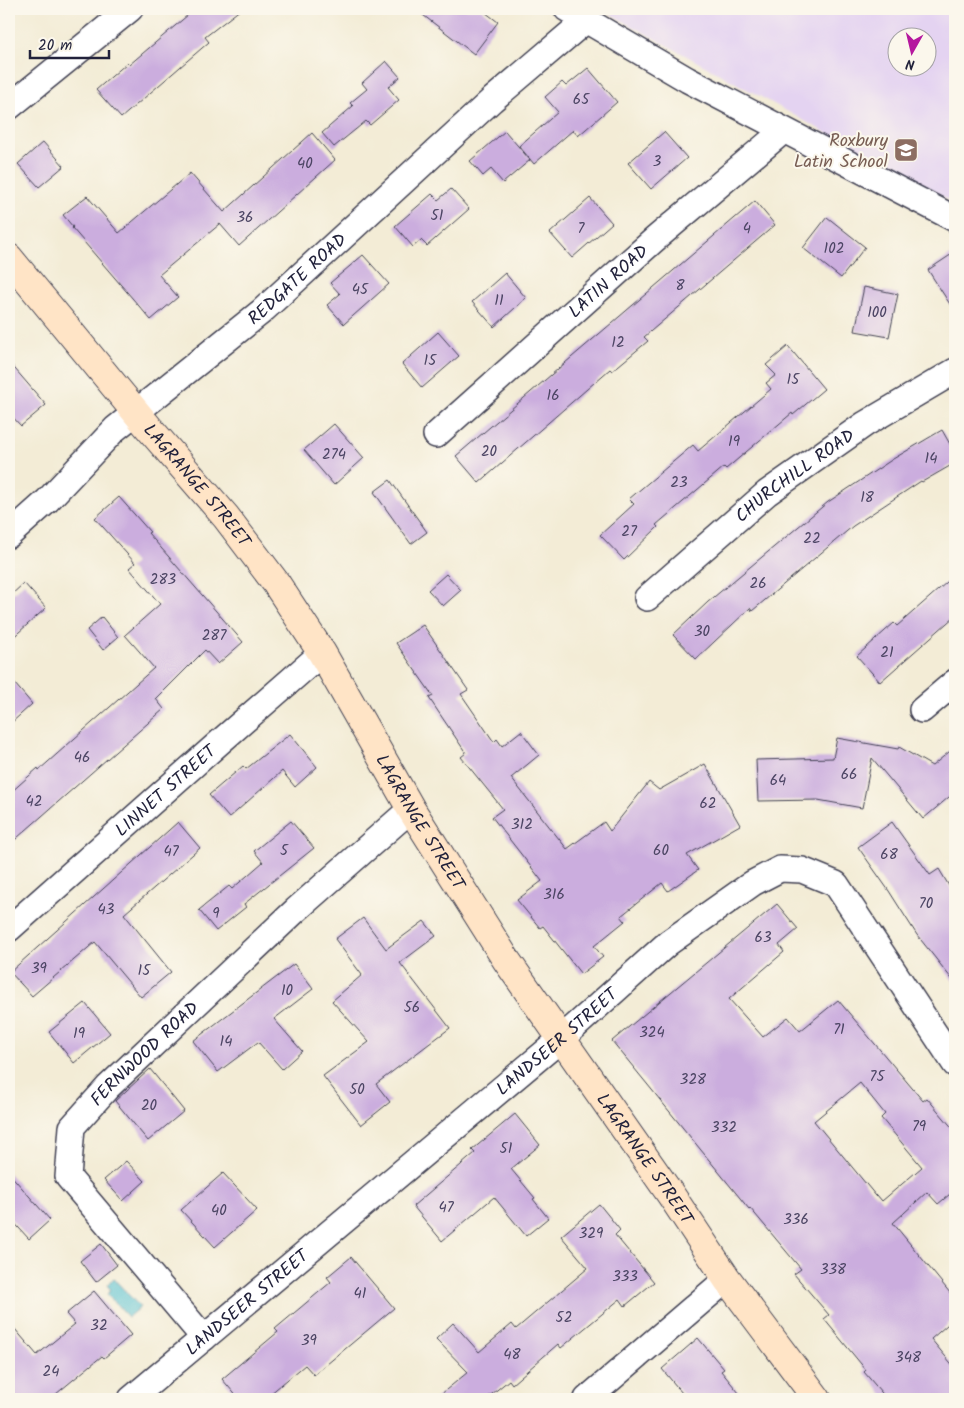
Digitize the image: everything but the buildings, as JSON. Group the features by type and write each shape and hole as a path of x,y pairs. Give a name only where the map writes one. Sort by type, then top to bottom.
{"main road":[{"name":"LAGRANGE STREET","path":"9,258 226,517 276,583 322,653 411,809 507,961 671,1195 727,1279 817,1399"}],"street":[{"path":"9,107 130,9"},
{"path":"576,15 688,80 955,219"},
{"name":"REDGATE ROAD","path":"9,535 47,501 115,429 261,312 492,100 576,15"},
{"name":"LATIN ROAD","path":"436,434 654,240 783,131"},
{"name":"CHURCHILL ROAD","path":"647,598 766,493 865,424 955,371"},
{"name":"LINNET STREET","path":"9,929 213,747 322,653"},
{"path":"922,710 955,682"},
{"name":"FERNWOOD ROAD","path":"204,1338 68,1177 72,1127 108,1087 296,910 411,809"},
{"name":"LANDSEER STREET","path":"131,1399 561,1039 668,943 746,888 780,869 802,870 836,884 955,1064"},
{"path":"587,1399 727,1279"}],"shaded area":[{"name":"Roxbury Latin School","path":"601,9 955,9 955,203 952,202"}],"water":[{"path":"114,1279 140,1307 128,1317 107,1294 111,1290 107,1285"}],"place":[{"name":"Roxbury Latin School","path":"906,150"}]}
